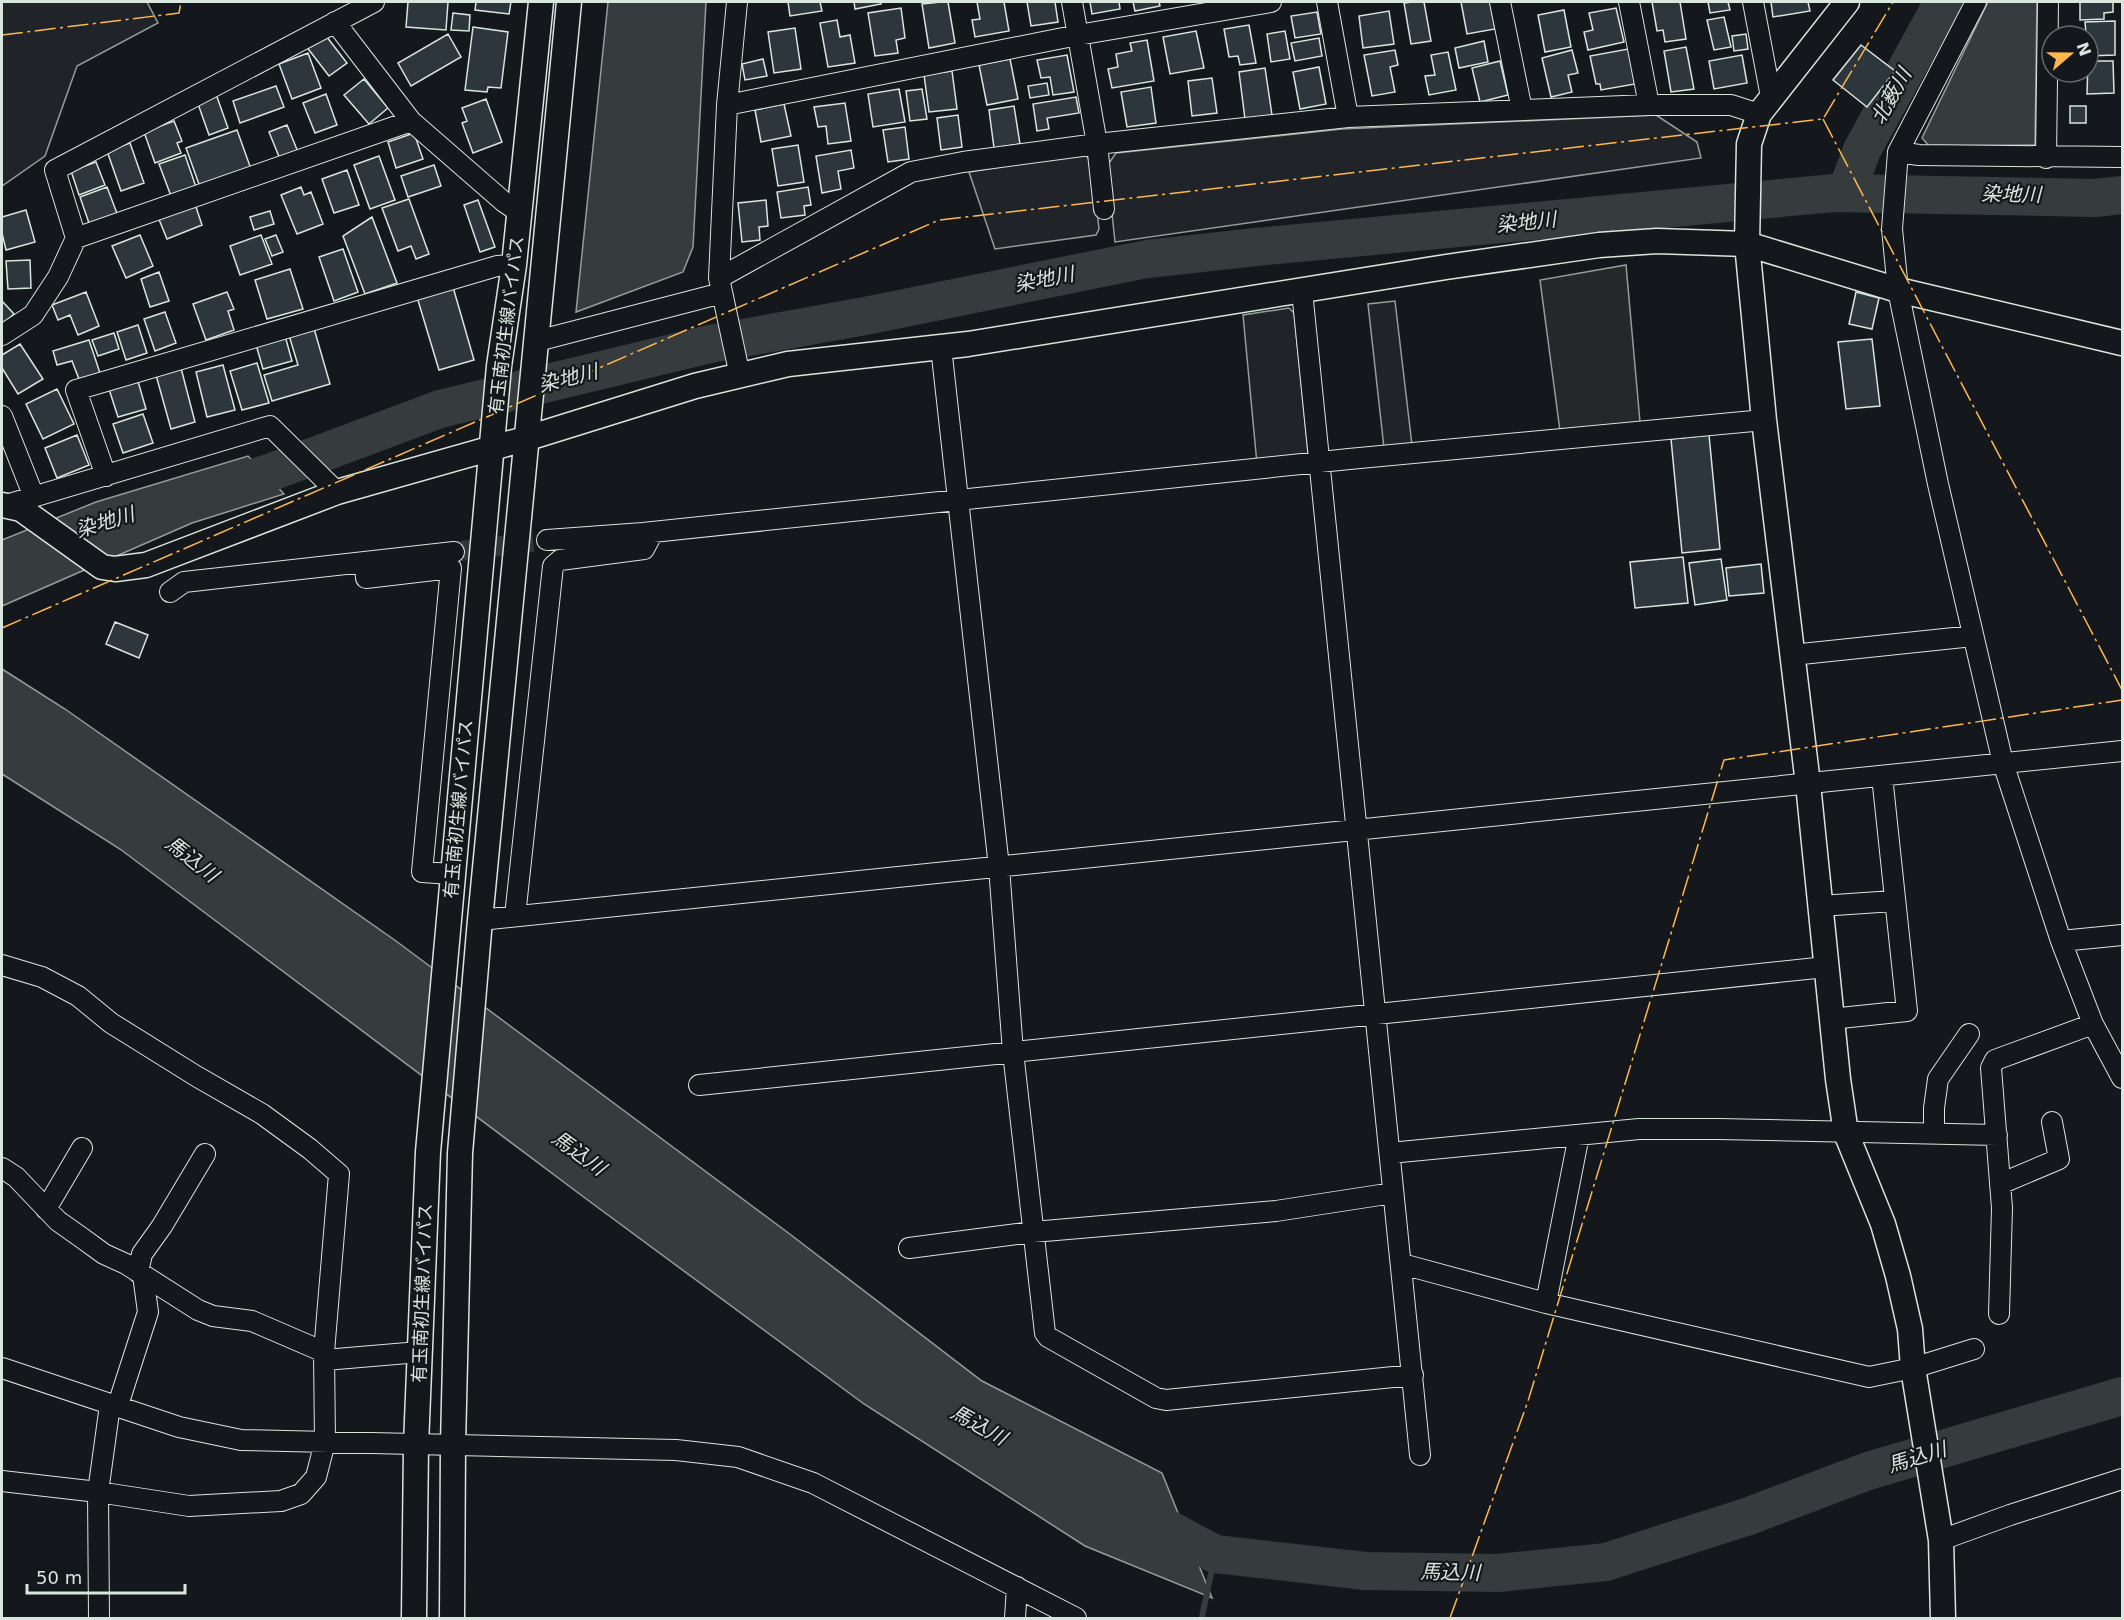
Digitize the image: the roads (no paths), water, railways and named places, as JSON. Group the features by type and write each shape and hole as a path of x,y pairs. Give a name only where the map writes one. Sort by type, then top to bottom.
{"street":[{"path":"2,335 33,315 58,277 75,238 55,170 375,2"},
{"name":"有玉南初生線バイパス","path":"414,1618 416,1445 430,1143 452,874 499,366 514,265 541,2"},
{"name":"有玉南初生線バイパス","path":"452,1618 453,1445 460,1153 480,920 569,2"},
{"path":"737,2 727,105 721,286 739,372"},
{"path":"1072,2 1097,144 1104,209"},
{"path":"727,105 1078,35 1271,2"},
{"path":"1327,2 1347,117"},
{"path":"1500,2 1522,110"},
{"path":"1629,2 1649,105"},
{"path":"1753,2 1765,105"},
{"path":"1847,2 1765,105 1752,131 1748,158 1747,243 1764,420 1808,784 1838,1080 1846,1133 1883,1224 1910,1329 1913,1368 1941,1540 1943,1618"},
{"path":"1976,2 1898,152 1892,229 1898,290 1938,484 2003,763 2061,941 2093,1024 2122,1078"},
{"path":"2046,158 2048,2"},
{"path":"335,22 411,121 504,202 519,212"},
{"path":"536,349 721,286 911,172 963,162 1097,144 1347,117 1649,105 1765,105"},
{"path":"75,238 411,121"},
{"path":"1898,152 1919,155 2046,158 2122,157"},
{"path":"2,416 33,506 102,567 115,569 146,566 337,492 493,440 695,387 739,372 788,364 941,347 1599,245 1667,241 1747,243 1898,290 2122,344"},
{"path":"106,476 76,390 497,266 514,265"},
{"path":"1302,291 1420,1455"},
{"path":"941,347 999,867 1013,1052 1045,1333 1048,1337 1156,1398 1167,1400 1413,1375"},
{"path":"547,540 653,532 958,499 1764,420"},
{"path":"4,505 21,509 33,506 106,476 270,426 337,492"},
{"path":"515,916 553,566 561,560 644,549 653,532"},
{"path":"170,592 184,582 454,552"},
{"path":"365,562 366,578 451,568 422,872 452,874"},
{"path":"1792,655 1973,636"},
{"path":"480,920 2122,751"},
{"path":"1832,1018 1907,1011 1882,776"},
{"path":"1820,906 1894,901"},
{"path":"2061,941 2122,935"},
{"path":"2,965 42,977 78,996 111,1023 262,1114 310,1149 339,1174 324,1356 325,1442 316,1477 301,1494 281,1501 189,1506 98,1492 2,1481"},
{"path":"699,1085 1826,967"},
{"path":"1999,1314 2002,1208 1991,1068 1995,1060 2093,1024"},
{"path":"1934,1133 1934,1108 1938,1079 1969,1034"},
{"path":"2000,1184 2059,1159 2052,1122"},
{"path":"1389,1153 1639,1129 1997,1136"},
{"path":"1546,1303 1579,1135"},
{"path":"46,1209 82,1148"},
{"path":"99,1618 98,1492 113,1406 148,1312 141,1274 142,1254 162,1226 205,1154"},
{"path":"2,1168 16,1178 58,1221 104,1254 126,1264 198,1310 213,1316 252,1321 324,1356 420,1352"},
{"path":"909,1248 1033,1232 1276,1211 1393,1193"},
{"path":"1402,1264 1546,1303 1869,1377 1913,1368 1974,1349"},
{"path":"2,1368 179,1427 241,1440 676,1450 738,1457 813,1483 1076,1618"},
{"path":"1941,1540 2122,1479"},
{"path":"1015,1618 1017,1587"}],"water":[{"path":"608,2 706,2 693,247 683,272 576,312"},
{"path":"1988,2 2037,2 2035,145 1929,146 1922,138"},
{"path":"248,456 284,494 192,523 2,606 2,540 96,502"},
{"path":"2,669 65,709 396,941 791,1235 982,1381 1162,1473 1212,1598 1085,1546 864,1404 120,849 2,774"}],"waterway":[{"name":"北薮川","path":"1846,193 1862,150 1943,2"},
{"name":"染地川","path":"216,489 266,474 440,409 710,344 865,316 1147,259 1834,193 2095,198 2122,195"},
{"name":"馬込川","path":"1144,1516 1215,1554 1365,1571 1498,1573 1606,1562 1749,1516 1868,1471 2122,1396"},
{"path":"1202,1617 1215,1554"}],"tunnel":[{"path":"454,552 547,540"}]}
